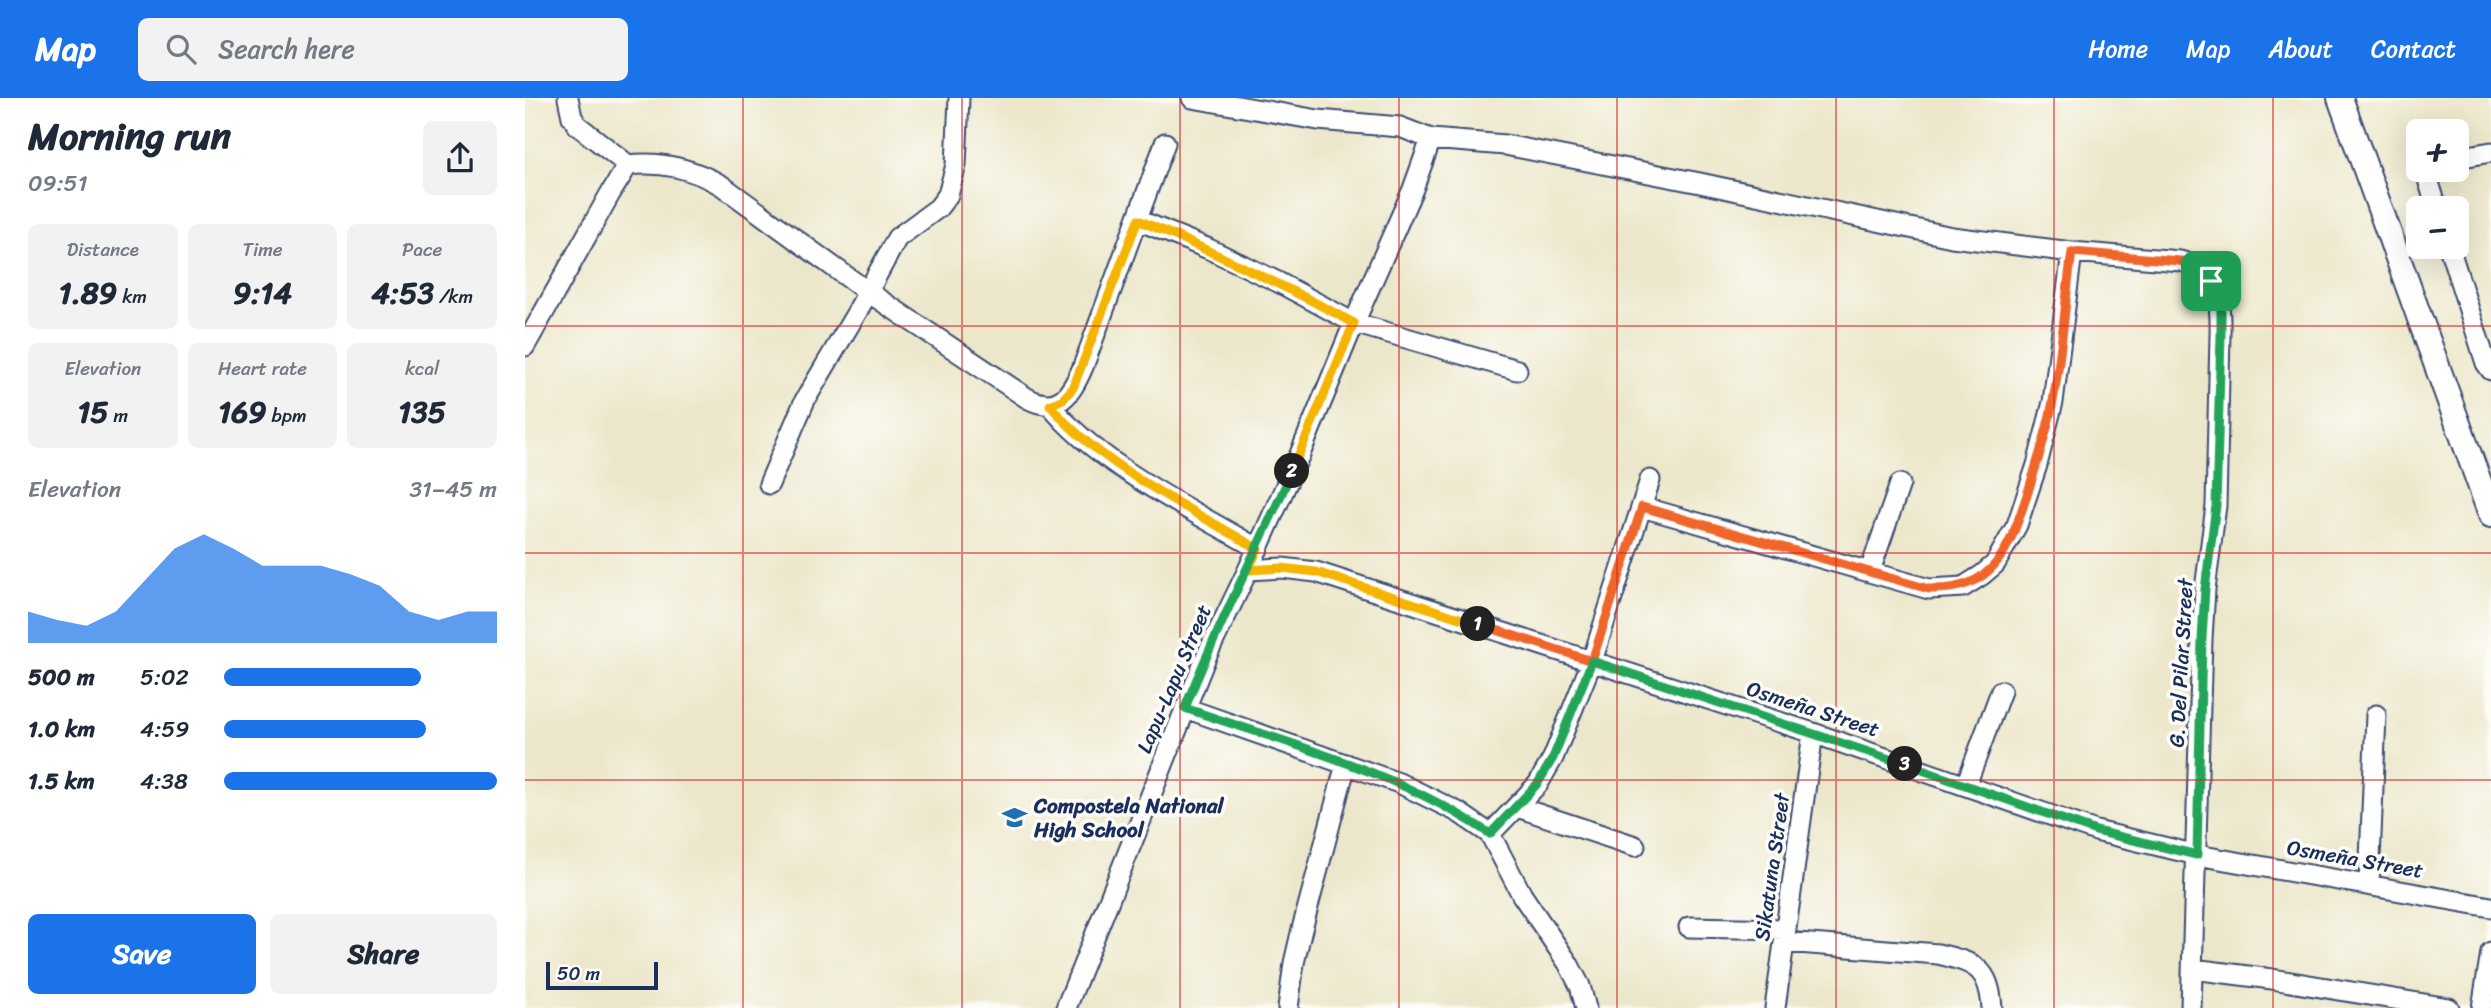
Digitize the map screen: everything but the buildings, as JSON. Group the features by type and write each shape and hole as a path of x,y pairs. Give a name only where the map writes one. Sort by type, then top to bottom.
{"main road":[{"path":"2340,98 2491,515"}],"street":[{"path":"569,98 569,108 577,125 628,165 679,166 721,185 868,292 1027,398 1038,404 1050,405 1063,399 1073,388 1165,143"},
{"path":"769,484 805,400 897,239 938,208 948,195 956,165 959,98"},
{"path":"1192,98 1318,120 1400,127 1431,139 1505,145 1952,237 2072,252 2053,402 2033,477 2017,525 1995,564 1963,587 1929,589 1642,507"},
{"name":"Lapu-Lapu Street","path":"1066,1008 1216,632 1258,549 1413,189 1431,139"},
{"path":"2469,156 2491,152"},
{"path":"525,346 628,165"},
{"path":"1138,220 1278,282 1354,323 1517,370"},
{"name":"G. Del Pilar Street","path":"2072,252 2192,264 2203,270 2211,281 2221,309 2216,506 2205,589 2202,639 2191,1008"},
{"path":"2453,259 2486,363 2491,370"},
{"path":"1050,405 1065,424 1090,445 1135,476 1258,549"},
{"path":"1490,834 1538,783 1553,758 1592,661 1650,480"},
{"path":"1870,571 1900,484"},
{"name":"Osmeña Street","path":"1248,570 1282,568 1316,572 1813,733 2096,831 2197,855 2491,907"},
{"path":"1966,785 2001,691"},
{"path":"1185,708 1346,764 1430,797 1490,834 1522,895 1569,963 1580,986 1586,1008"},
{"path":"2369,884 2376,715"},
{"name":"Sikatuna Street","path":"1776,1008 1813,733"},
{"path":"1288,1008 1299,943 1346,764"},
{"path":"1517,807 1635,846"},
{"path":"1689,927 1786,935 1953,957 1975,965 1983,972 1991,991 1992,1008"},
{"path":"2481,1008 2491,952"},
{"path":"2193,970 2272,979 2416,1005 2449,1008"}],"place":[{"name":"Compostela National High School","path":"1014,818"}],"route":[{"path":"2211,281 2203,270 2180,261 2072,252 2053,402 2037,465 2017,525 2005,548 1995,564 1963,587 1929,589 1642,507 1592,661 1316,572 1282,568 1248,570 1258,549 1135,476 1090,445 1065,424 1050,405 1063,399 1073,388 1083,367 1138,220 1278,282 1354,323 1300,454 1248,570 1216,632 1185,708 1399,783 1458,812 1490,834 1538,783 1553,758 1592,661 1813,733 2096,831 2197,855 2202,639 2205,589 2216,506 2221,335 2221,309 2211,281"}]}
